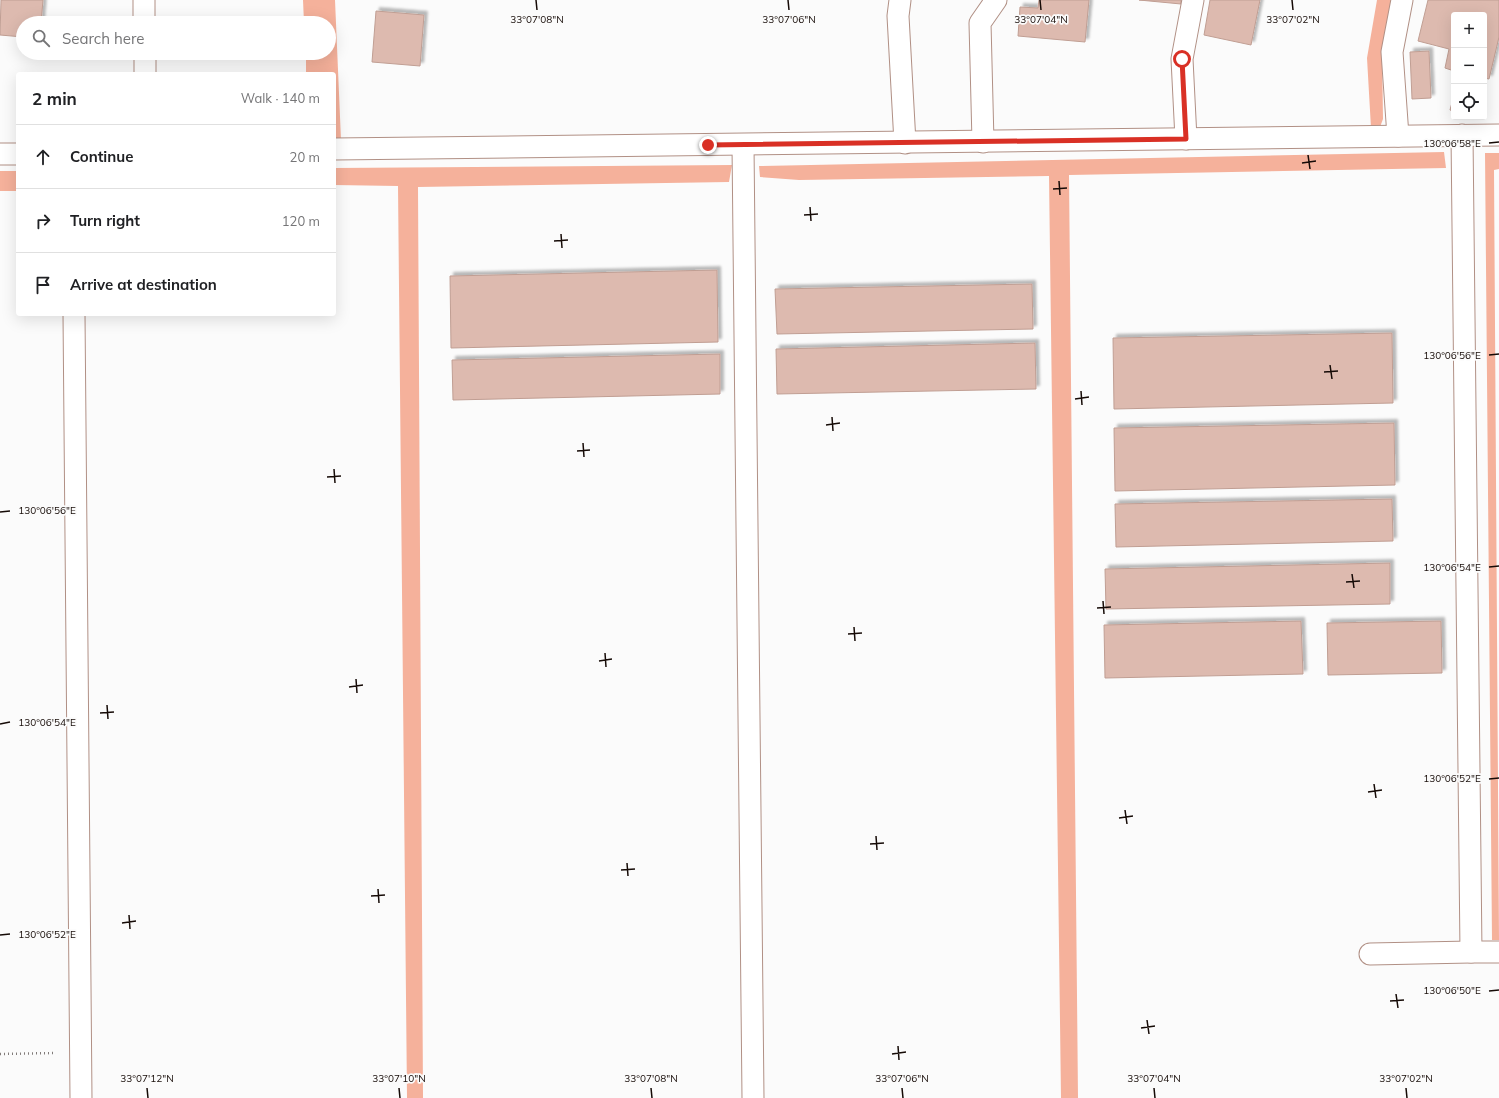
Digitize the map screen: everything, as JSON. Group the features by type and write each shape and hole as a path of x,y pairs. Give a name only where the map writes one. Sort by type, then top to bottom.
{"street":[{"path":"144,0 144,16"},
{"path":"900,0 898,16 905,143"},
{"path":"983,142 980,23 996,0"},
{"path":"1186,139 1182,59 1193,0"},
{"path":"1398,136 1392,52 1402,0"},
{"path":"145,60 145,72"},
{"path":"1462,135 1471,952"},
{"path":"336,149 1499,135"},
{"path":"743,145 753,1098"},
{"path":"0,154 16,154"},
{"path":"74,316 81,1098"},
{"path":"1370,954 1499,952"}],"path":[{"path":"0,1054 80,1052"}],"shaded area":[{"path":"303,0 335,0 336,16 304,16"},
{"path":"1377,0 1391,0 1382,51 1383,119 1380,127 1371,128 1367,58"},
{"path":"336,23 341,140 336,140 336,72 306,72 306,60 336,60"},
{"path":"1444,152 1446,168 1069,175 1078,1098 1061,1098 1049,176 799,180 760,177 759,166"},
{"path":"1485,153 1499,153 1499,169 1494,170 1499,940 1492,940"},
{"path":"732,165 729,182 418,187 423,1098 407,1098 398,186 336,185 336,168"},
{"path":"0,171 16,171 16,191 0,191"}],"building":[{"path":"1,0 43,0 42,16 16,16 16,36 0,35"},
{"path":"1039,0 1089,0 1085,42 1018,36 1020,7 1038,8"},
{"path":"1139,0 1181,0 1181,4"},
{"path":"1210,0 1260,0 1251,45 1204,35"},
{"path":"1428,0 1499,0 1499,37 1489,79 1487,79 1487,12 1451,12 1451,70 1445,68 1449,49 1418,41"},
{"path":"376,11 424,15 420,66 372,62"},
{"path":"1429,51 1431,98 1412,99 1410,52"},
{"path":"717,270 718,342 451,348 450,276"},
{"path":"1032,284 1033,329 777,334 775,289"},
{"path":"1392,333 1393,403 1114,409 1113,338"},
{"path":"1035,343 1036,389 777,394 776,349"},
{"path":"720,354 720,394 453,400 452,360"},
{"path":"1394,423 1395,485 1115,491 1114,428"},
{"path":"1392,499 1393,541 1116,547 1115,504"},
{"path":"1390,563 1390,604 1106,609 1105,569"},
{"path":"1301,621 1303,674 1105,678 1104,625"},
{"path":"1441,621 1442,673 1328,675 1327,623"}],"route":[{"path":"708,145 1186,139 1182,59"}]}
